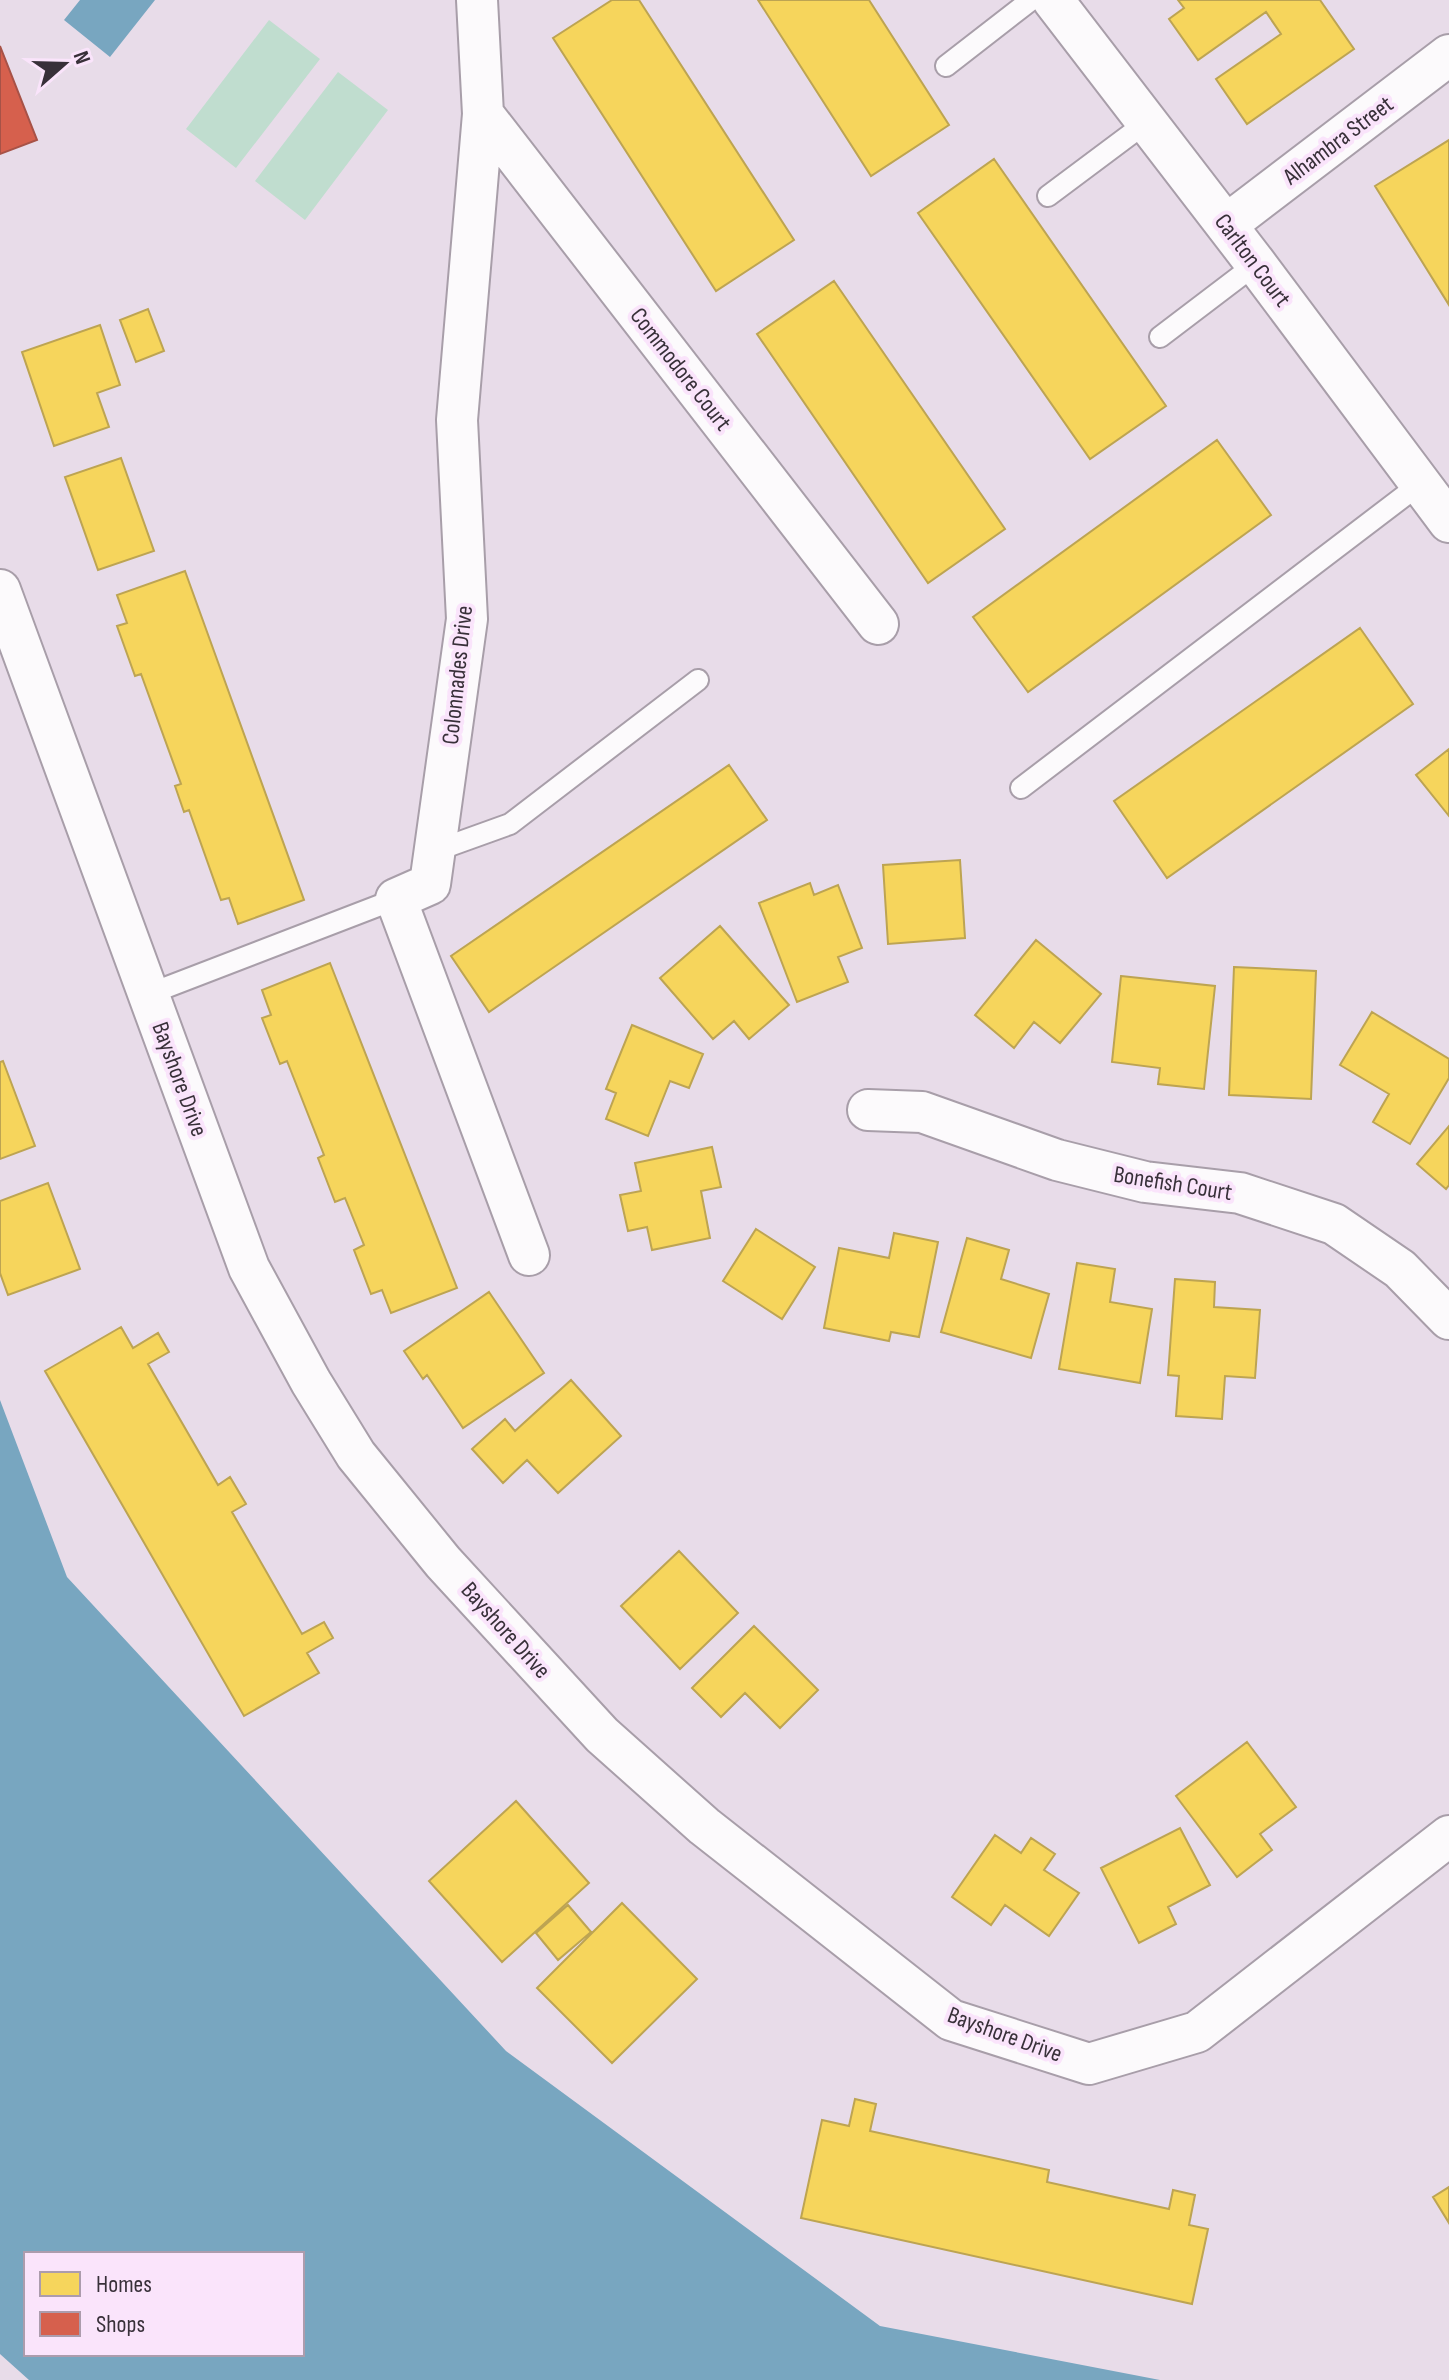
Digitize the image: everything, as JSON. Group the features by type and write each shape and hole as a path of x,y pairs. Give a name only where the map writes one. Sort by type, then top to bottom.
{"street":[{"name":"Colonnades Drive","path":"396,899 430,884 467,619 457,420 483,114 477,0"},
{"name":"Carlton Court","path":"1053,0 1449,522"},
{"name":"Alhambra Street","path":"1226,225 1449,55"},
{"name":"Commodore Court","path":"483,114 878,624"},
{"name":"Bayshore Drive","path":"0,590 249,1268 311,1382 356,1455 443,1562 602,1735 704,1826 951,2020 1089,2064 1197,2032 1449,1836"},
{"path":"396,899 529,1255"},
{"name":"Bonefish Court","path":"868,1110 922,1112 1057,1160 1145,1182 1240,1193 1334,1224 1400,1269 1449,1319"}],"lane":[{"path":"946,66 1031,0"},
{"path":"1048,196 1147,122"},
{"path":"1160,337 1256,264"},
{"path":"1021,788 1420,484"},
{"path":"435,851 510,824 698,680"},
{"path":"149,994 396,899"}],"green space":[{"path":"269,20 320,59 236,168 186,129"},
{"path":"338,72 388,110 305,220 255,181"}],"water":[{"path":"80,0 155,0 110,57 64,20"},
{"path":"0,1400 67,1577 506,2051 880,2326 1160,2380 29,2380 0,2354"}],"building: Homes":[{"path":"612,0 639,0 794,240 716,291 553,38"},
{"path":"758,0 869,0 949,125 871,176"},
{"path":"1178,0 1320,0 1354,49 1247,124 1216,79 1281,34 1266,12 1198,60 1169,19 1184,8"},
{"path":"1449,140 1449,305 1375,186"},
{"path":"994,159 1166,406 1090,459 918,213"},
{"path":"834,281 1005,529 928,583 757,334"},
{"path":"148,309 164,351 136,362 120,320"},
{"path":"100,325 120,385 97,393 109,427 54,446 22,352"},
{"path":"1217,440 1271,515 1028,692 973,617"},
{"path":"121,458 154,551 98,570 65,477"},
{"path":"185,571 304,900 238,924 229,898 221,900 189,810 184,812 175,786 181,784 141,674 135,676 117,626 127,623 117,595"},
{"path":"1360,628 1413,704 1167,878 1114,801"},
{"path":"1449,749 1449,816 1416,775"},
{"path":"729,765 767,820 489,1012 451,956"},
{"path":"960,860 965,938 888,944 883,865"},
{"path":"810,883 814,895 838,885 862,948 838,957 848,982 797,1002 759,903"},
{"path":"720,926 789,1005 749,1039 734,1021 713,1039 660,978"},
{"path":"1036,940 1101,994 1060,1043 1034,1022 1014,1048 975,1015"},
{"path":"330,963 457,1288 391,1313 382,1290 371,1294 354,1250 364,1245 345,1198 335,1202 318,1158 324,1155 287,1061 280,1064 262,1018 271,1015 262,990"},
{"path":"1234,967 1316,971 1311,1099 1229,1095"},
{"path":"1121,976 1215,986 1204,1089 1158,1084 1160,1068 1112,1062"},
{"path":"1372,1012 1449,1059 1449,1078 1410,1144 1373,1122 1389,1094 1340,1065"},
{"path":"632,1025 703,1054 689,1088 670,1081 648,1136 606,1119 616,1093 606,1089"},
{"path":"3,1061 35,1146 0,1159 0,1062"},
{"path":"1449,1126 1449,1185 1446,1189 1417,1164"},
{"path":"712,1147 721,1187 701,1191 710,1238 652,1250 647,1227 628,1231 620,1195 641,1191 635,1163"},
{"path":"48,1183 80,1269 8,1295 0,1273 0,1201"},
{"path":"756,1229 815,1267 782,1319 723,1281"},
{"path":"894,1233 938,1242 919,1337 891,1332 889,1341 824,1328 839,1248 889,1258"},
{"path":"967,1238 1009,1250 1001,1279 1049,1294 1031,1358 941,1332"},
{"path":"1077,1263 1115,1269 1110,1302 1152,1309 1140,1383 1059,1369"},
{"path":"1175,1279 1215,1282 1214,1307 1260,1310 1255,1378 1225,1376 1222,1419 1176,1416 1179,1376 1168,1375"},
{"path":"489,1292 544,1373 463,1428 427,1375 423,1379 404,1351"},
{"path":"121,1327 133,1348 158,1333 169,1352 148,1364 218,1485 230,1477 246,1504 232,1512 302,1634 324,1622 333,1638 307,1653 319,1673 244,1716 45,1371"},
{"path":"571,1380 621,1436 558,1493 527,1460 503,1483 472,1449 505,1419 515,1431"},
{"path":"679,1551 738,1613 680,1669 621,1606"},
{"path":"754,1626 818,1690 780,1728 745,1693 721,1717 692,1688"},
{"path":"1247,1742 1296,1807 1260,1834 1272,1850 1237,1877 1176,1796"},
{"path":"516,1801 589,1883 502,1962 429,1881"},
{"path":"1180,1828 1210,1885 1168,1907 1176,1924 1139,1943 1101,1868"},
{"path":"995,1835 1021,1853 1031,1838 1055,1854 1044,1870 1079,1893 1049,1936 1005,1905 991,1925 952,1897"},
{"path":"622,1903 697,1979 612,2063 537,1988"},
{"path":"568,1905 591,1932 558,1960 536,1933"},
{"path":"855,2099 876,2104 870,2131 1049,2170 1047,2182 1169,2209 1173,2190 1195,2195 1189,2225 1208,2229 1192,2304 801,2218 822,2120 849,2126"},
{"path":"1449,2187 1449,2223 1433,2197"}],"building: Shops":[{"path":"0,46 37,140 0,154"}]}
